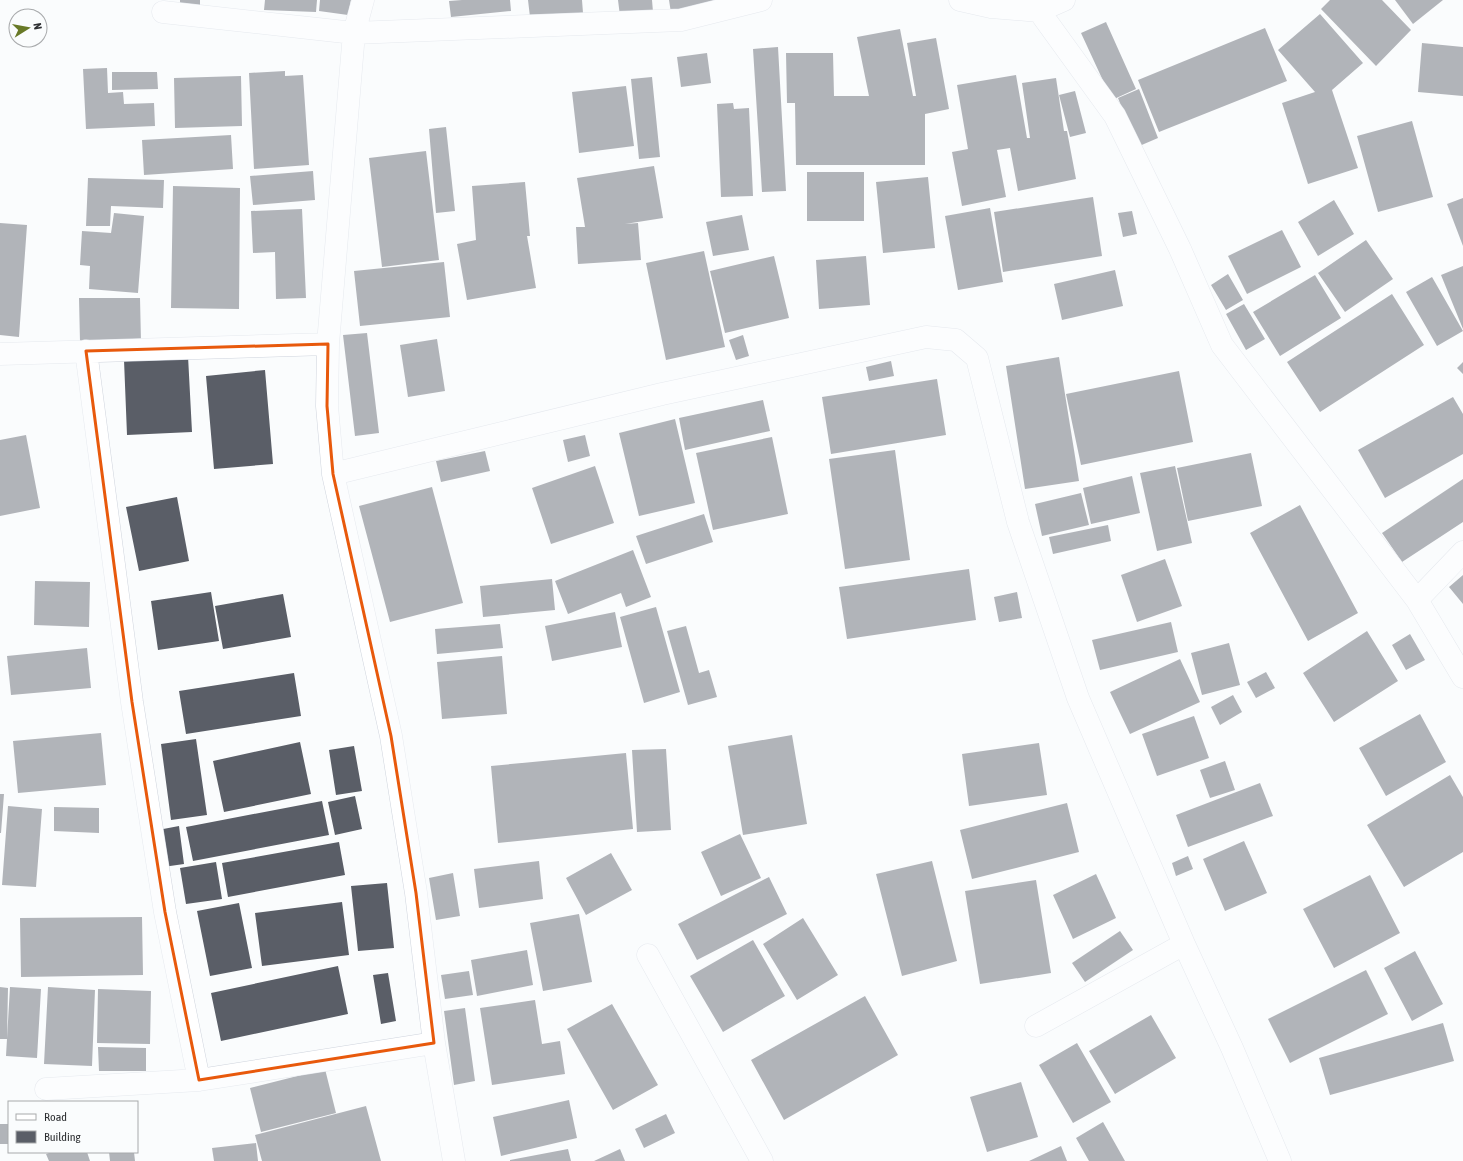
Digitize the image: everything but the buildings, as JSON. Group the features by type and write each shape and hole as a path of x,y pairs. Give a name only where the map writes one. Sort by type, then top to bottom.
{"street":[{"path":"363,0 354,33 328,344 327,406 333,474 391,736 416,893 434,1043 454,1161"},
{"path":"163,12 354,33 681,20 761,0"},
{"path":"960,0 991,7 1039,11 1064,0"},
{"path":"1039,11 1115,116 1180,249 1222,345 1417,600 1463,677"},
{"path":"333,474 662,394 926,337 956,340 977,358 1018,522 1078,698 1184,944 1232,1048 1280,1161"},
{"path":"0,354 328,344"},
{"path":"86,351 132,702 165,912 199,1080"},
{"path":"1417,600 1463,552"},
{"path":"1036,1026 1184,944"},
{"path":"648,955 762,1161"},
{"path":"46,1089 199,1080 434,1043"}],"highlighted area":[{"path":"328,344 327,406 333,474 391,736 416,893 434,1043 199,1080 165,912 132,702 86,351"}]}
